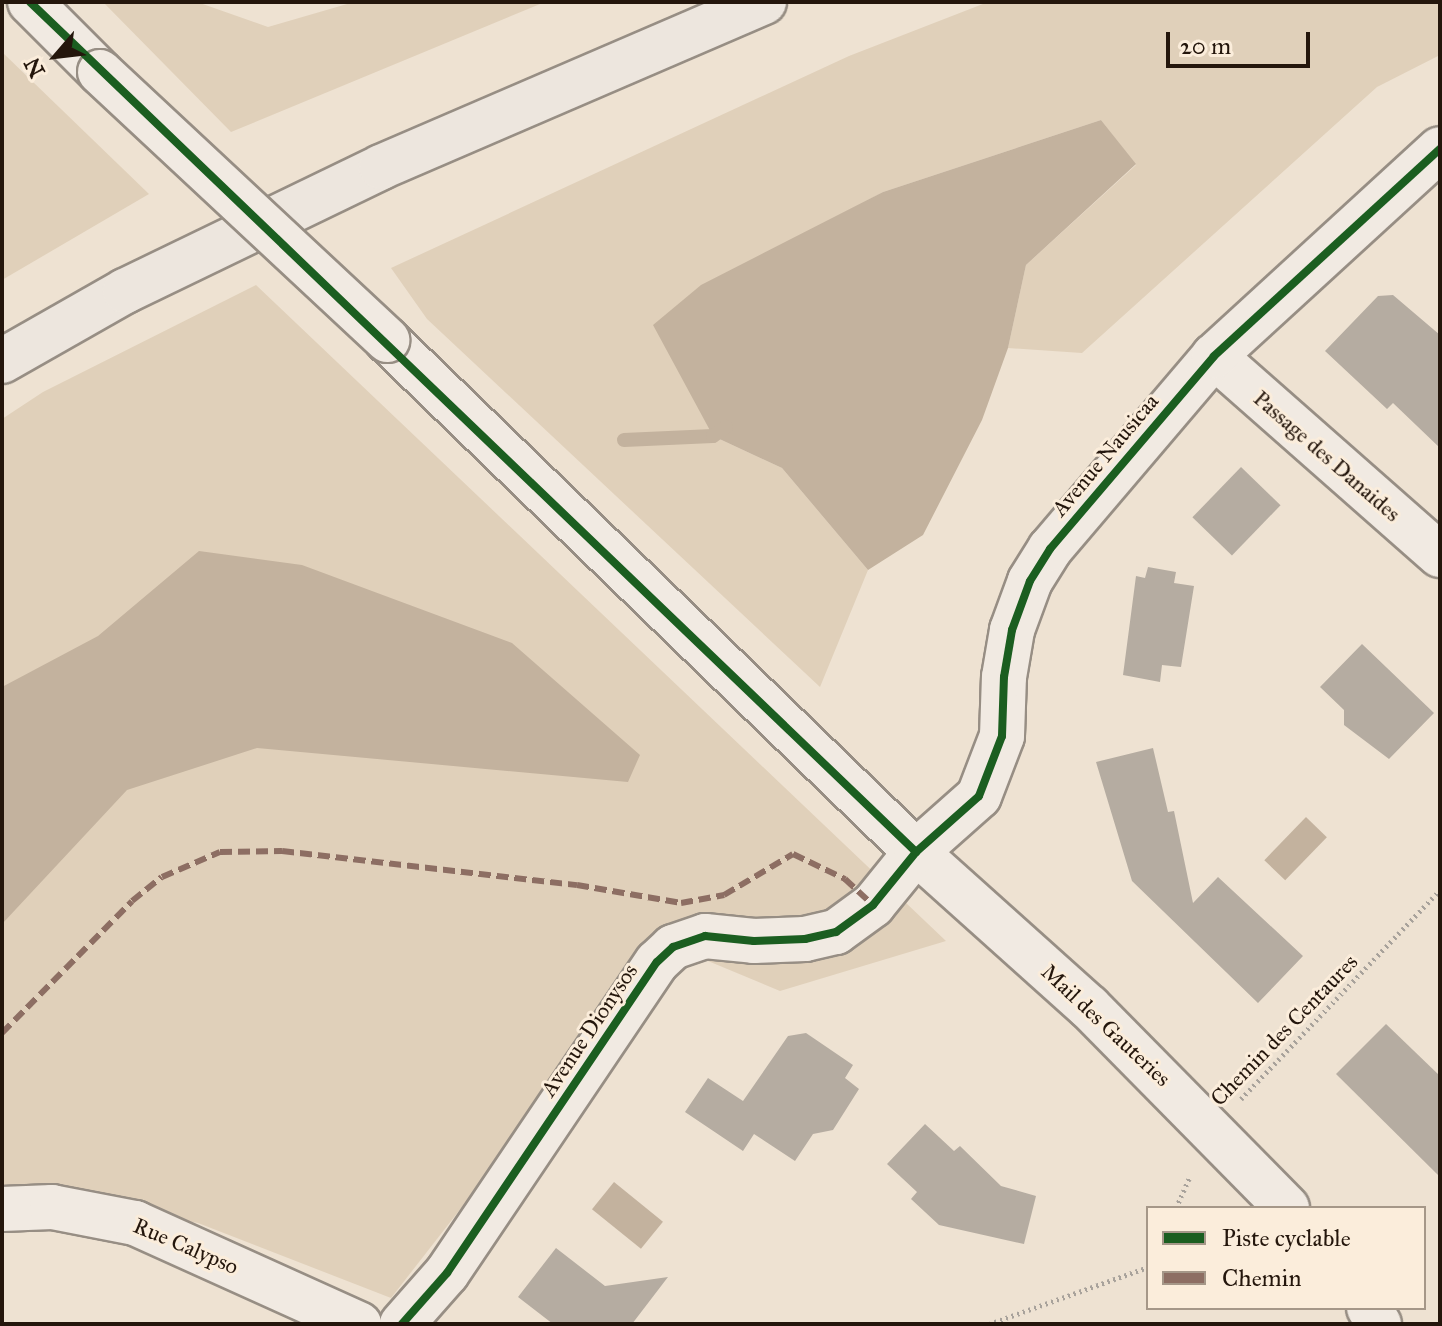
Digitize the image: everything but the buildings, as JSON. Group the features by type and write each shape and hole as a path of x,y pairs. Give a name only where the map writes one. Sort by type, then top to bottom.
{"main road":[{"path":"2,361 125,291 381,167 764,2"}],"street":[{"name":"Mail des Gauteries","path":"30,2 100,72 387,340 916,852 1089,1007 1213,1128 1285,1206"},
{"name":"Avenue Nausicaa","path":"916,852 979,796 1002,736 1007,661 1030,581 1060,537 1214,356 1440,149"},
{"name":"Passage des Danaides","path":"1214,356 1440,555"},
{"name":"Avenue Dionysos","path":"402,1324 447,1273 665,955 705,936 754,941 805,939 836,932 873,905 916,852"},
{"name":"Rue Calypso","path":"2,1209 52,1207 135,1223 359,1324"}],"path":[{"path":"989,1324 1146,1268"}],"shaded area":[{"path":"103,2 197,2 268,27 354,2 545,2 231,132"},
{"path":"988,2 1440,2 1440,55 1377,87 1082,353 1008,348 1026,265 1136,165 1101,120 883,192 796,239 713,436 782,468 868,570 820,687 427,319 391,268 849,56"},
{"path":"2,52 149,194 2,280"},
{"path":"1101,120 1136,164 1026,265 1008,348 982,420 923,535 868,570 782,468 713,436 653,325 701,285 883,192"},
{"path":"256,285 946,941 780,991 667,944 391,1298 198,1223 20,1189 2,1196 2,419 43,392"},
{"path":"199,551 302,565 512,643 640,755 628,782 257,748 127,790 2,924 2,687 98,636"},
{"path":"1306,817 1327,837 1285,880 1264,860"},
{"path":"614,1182 663,1222 641,1249 592,1209"}],"waterway":[{"path":"624,440 713,436 726,427"}],"marked path":[{"path":"2,1033 132,901 162,877 220,852 282,851 577,885 681,903 724,895 793,854 845,879 873,905"}],"cycle path":[{"path":"30,2 916,852"},
{"path":"402,1324 447,1273 657,962 673,947 705,936 754,941 805,939 836,932 873,905 916,852 979,796 1002,736 1004,677 1012,630 1030,581 1050,549 1214,356 1440,149"}]}
